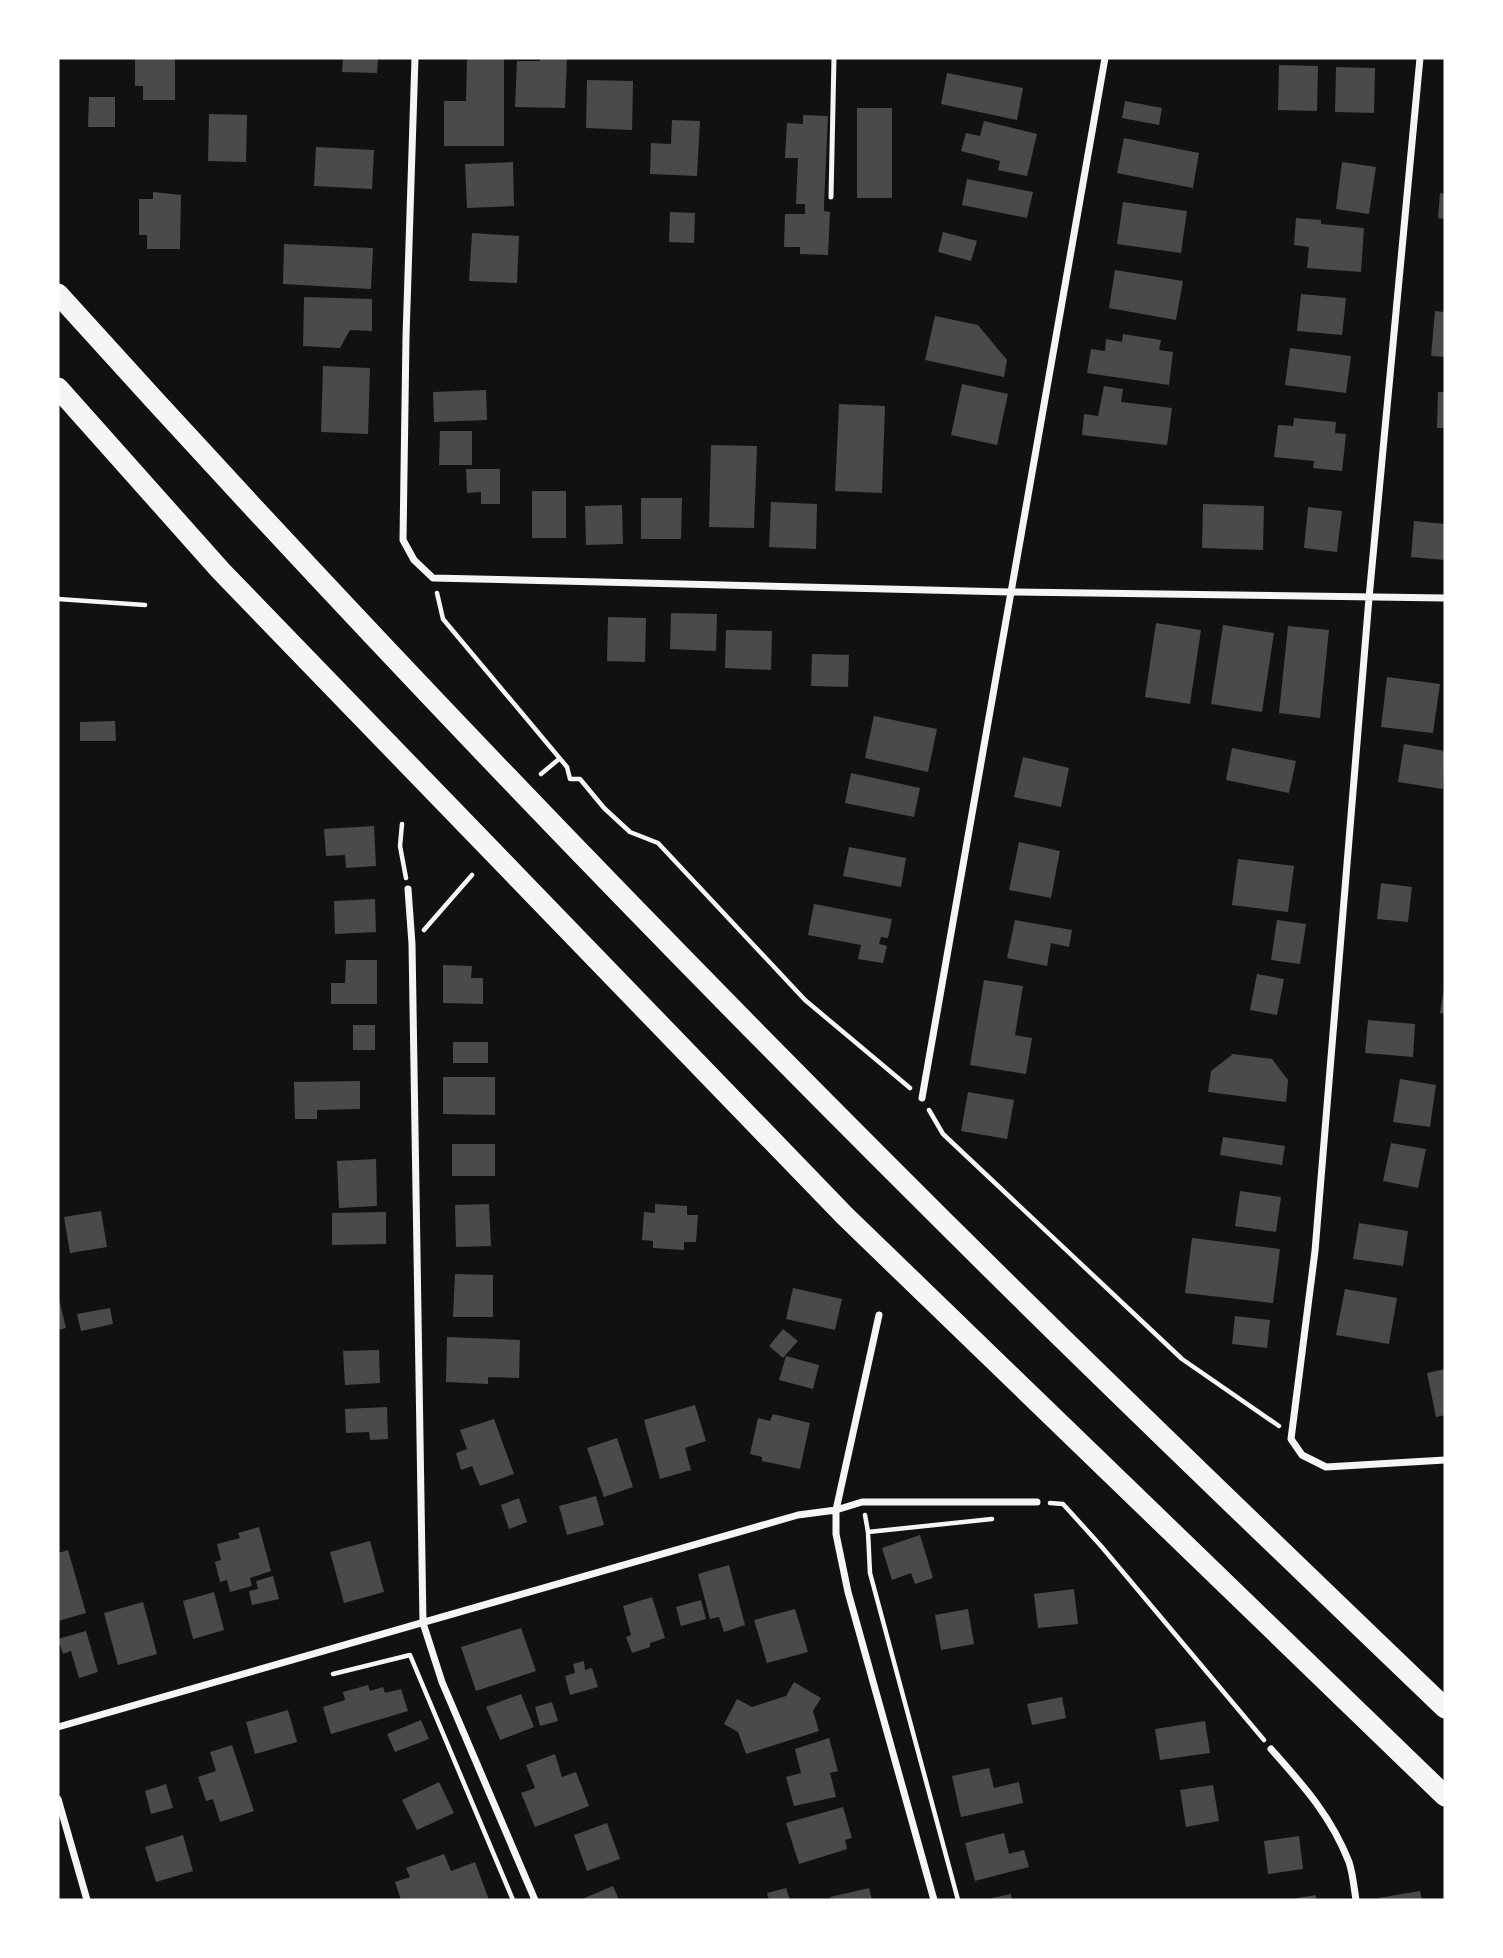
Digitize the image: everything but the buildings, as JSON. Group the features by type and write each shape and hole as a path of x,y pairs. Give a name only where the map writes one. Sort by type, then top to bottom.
{"highway":[{"path":"58,294 474,743 805,1082 1018,1295 1445,1708"},
{"path":"58,388 230,581 845,1216 1445,1796"}],"street":[{"path":"415,58 403,540 414,560 433,578 1010,592 1445,598"},
{"path":"922,1098 1105,58"},
{"path":"1420,58 1369,598 1315,1251 1292,1437 1302,1455 1326,1467 1445,1460"},
{"path":"408,889 412,944 423,1623 442,1682 535,1900"},
{"path":"879,1315 836,1510 836,1534 848,1592 933,1900"},
{"path":"58,1727 798,1515 836,1510 862,1502 1037,1502"},
{"path":"1271,1749 1312,1795 1331,1827 1350,1864 1356,1900"},
{"path":"58,1799 87,1900"}],"lane":[{"path":"831,197 834,58"}],"path":[{"path":"433,578 443,620 567,767 570,779 580,779 604,808 630,832 658,843 805,1000 922,1098 943,1134 1172,1350 1292,1437"},
{"path":"58,599 145,605"},
{"path":"541,774 559,758"},
{"path":"402,824 400,846 408,889"},
{"path":"412,944 472,875"},
{"path":"1037,1502 1063,1504 1271,1749"},
{"path":"958,1900 870,1573 868,1532 1000,1518"},
{"path":"332,1674 410,1655 513,1900"}]}
